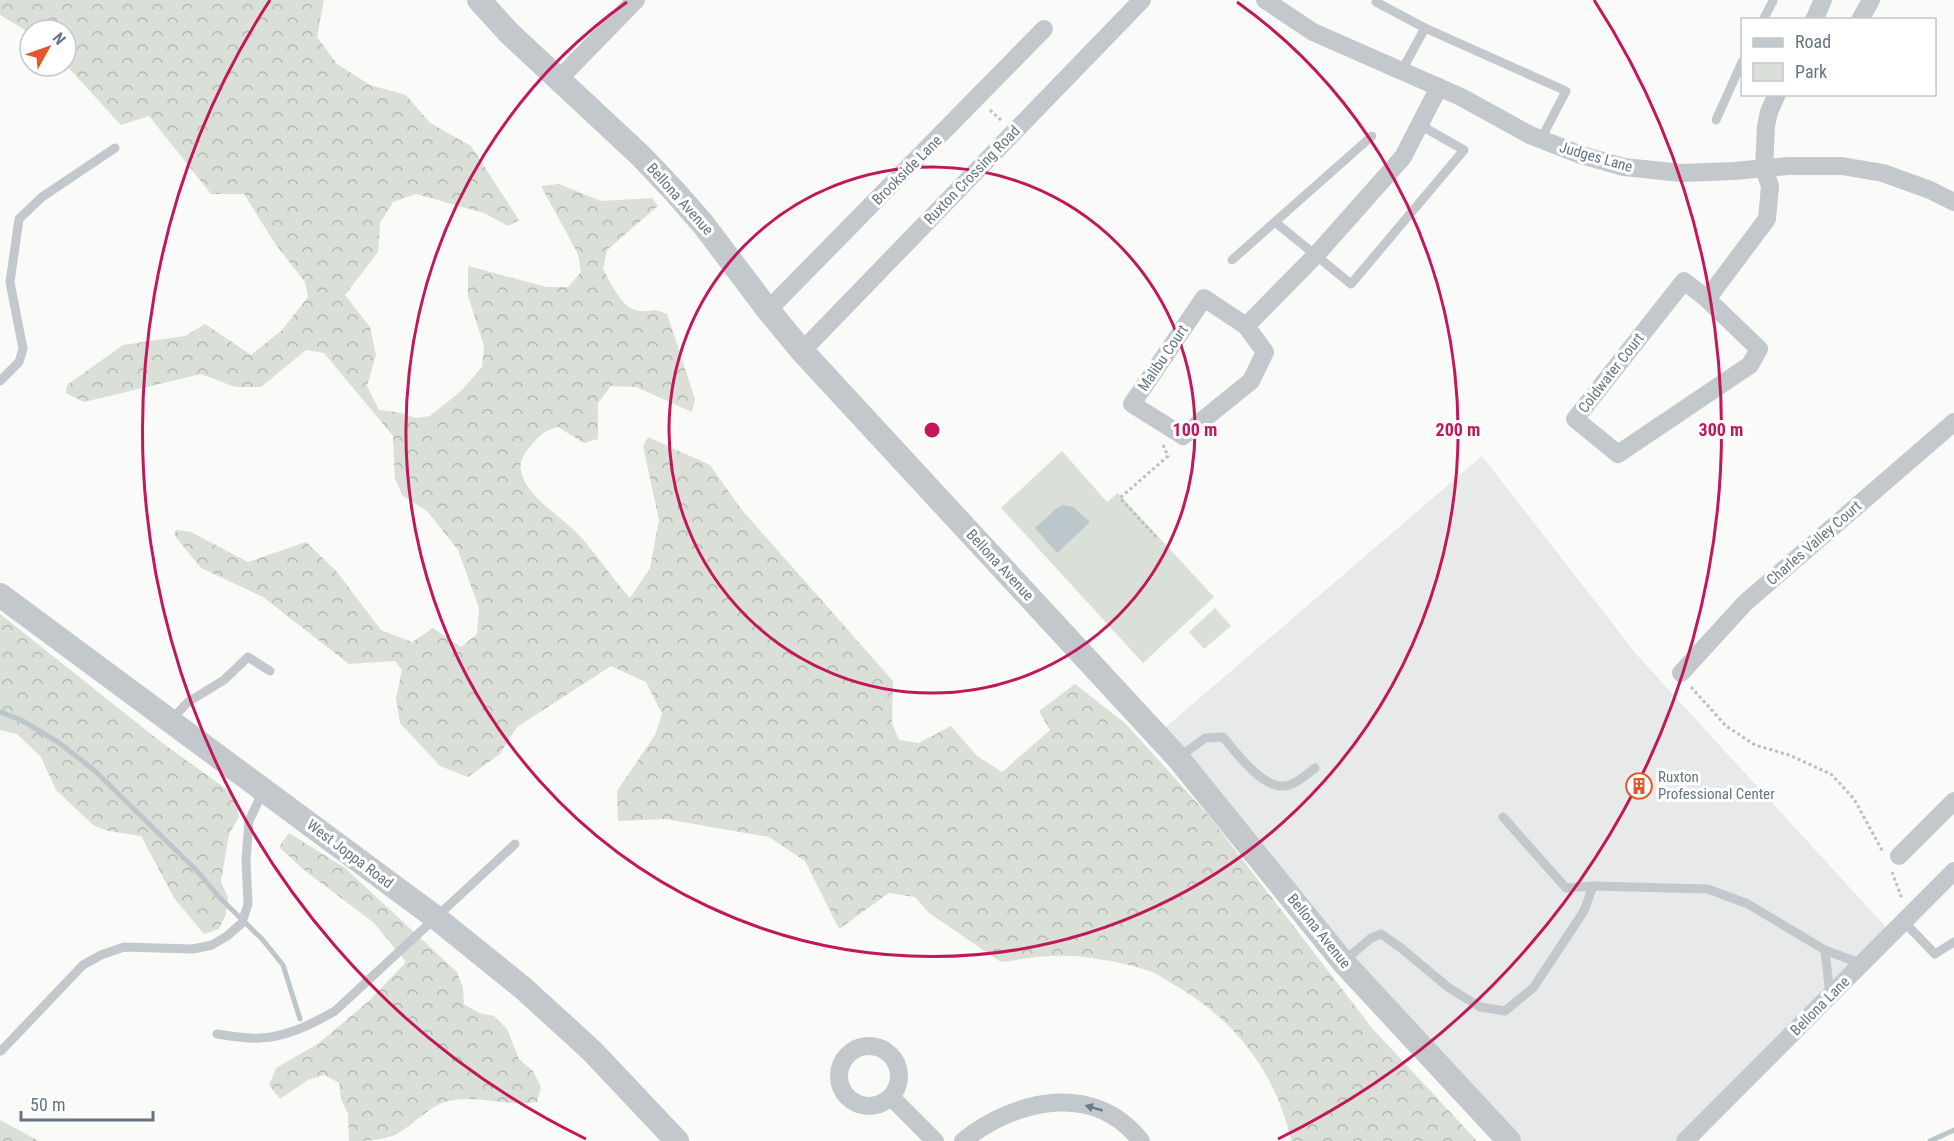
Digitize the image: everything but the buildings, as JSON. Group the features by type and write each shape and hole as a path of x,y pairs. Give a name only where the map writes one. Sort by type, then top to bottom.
{"street":[{"name":"Bellona Avenue","path":"479,0 509,33 641,156 675,192 703,224 802,351 1178,758 1344,962 1509,1141"},
{"path":"558,80 636,0"},
{"name":"Ruxton Crossing Road","path":"802,351 1142,0"},
{"name":"Judges Lane","path":"1265,0 1313,32 1402,70 1541,139 1581,155 1624,167 1682,173 1788,166 1842,166 1883,173 1930,190 1954,202"},
{"path":"1815,18 1823,0"},
{"path":"1861,18 1871,0"},
{"name":"Brookside Lane","path":"768,310 1044,29"},
{"path":"1246,326 1316,255 1403,157 1438,87"},
{"path":"1707,299 1767,219 1770,186 1764,169 1766,126 1776,96"},
{"name":"Coldwater Court","path":"1684,281 1707,299 1759,350 1750,365 1618,454 1575,419 1684,281"},
{"name":"Malibu Court","path":"1204,298 1246,326 1265,352 1251,381 1183,436 1132,404 1204,298"},
{"name":"Charles Valley Court","path":"1681,673 1745,603 1954,422"},
{"name":"West Joppa Road","path":"0,595 435,917 564,1024 677,1141"},
{"path":"1891,859 1954,801"},
{"name":"Bellona Lane","path":"1685,1141 1954,871"},
{"path":"891,1097 934,1141"},
{"path":"963,1141 976,1131 1011,1113 1066,1101 1099,1107 1121,1120 1141,1141"}],"lane":[{"path":"1376,2 1425,28 1566,91 1541,139"},
{"path":"1764,18 1773,2"},
{"path":"1402,70 1425,28"},
{"path":"1716,120 1741,66"},
{"path":"1275,222 1351,284 1464,150 1420,125"},
{"path":"1232,260 1372,136"},
{"path":"0,381 19,362 22,349 10,282 19,219 42,197 115,148"},
{"path":"170,721 188,702 224,680 248,657 270,671"},
{"path":"1178,758 1205,738 1222,737 1263,780 1282,786 1302,779 1315,768"},
{"path":"0,1051 83,965 101,955 124,947 193,949 212,945 242,923 248,904 246,860 249,821 264,790"},
{"path":"1503,817 1566,888 1593,886 1708,889 1748,904 1825,950 1862,964"},
{"path":"217,1034 259,1038 284,1034 310,1025 335,1011 515,844"},
{"path":"1344,962 1371,938 1382,934 1449,988 1480,1007 1505,1011 1533,988 1584,910 1593,886"},
{"path":"1906,920 1935,954 1954,942"},
{"path":"1825,950 1830,997"}],"path":[{"path":"978,98 1013,132"},
{"path":"1156,537 1120,498 1163,460"},
{"path":"1681,673 1699,698 1726,726 1755,744 1790,755 1831,774 1854,799 1891,859 1906,920"}],"shaded area":[{"path":"1482,456 1637,655 1894,936 1682,1141 1509,1141 1160,732"},
{"path":"1063,505 1073,507 1090,522 1057,553 1035,528"}],"green space":[{"path":"0,0 324,0 317,37 337,64 370,85 406,95 430,123 471,146 519,220 508,226 484,213 416,194 393,202 380,223 378,252 345,295 370,327 376,355 367,386 379,410 397,412 416,418 430,416 461,391 482,367 484,346 468,296 468,266 547,287 568,287 581,272 578,254 541,186 559,184 601,201 652,198 658,206 607,250 603,269 622,301 628,306 640,311 655,310 667,314 695,399 692,412 636,387 611,386 598,403 598,439 584,443 558,427 542,434 529,448 522,460 521,472 526,484 535,495 577,533 630,598 650,568 659,520 643,446 648,437 710,465 742,510 893,681 892,723 899,740 919,743 951,726 977,756 1002,772 1050,730 1039,711 1075,684 1126,724 1209,816 1372,1028 1477,1141 1291,1141 1276,1094 1265,1072 1251,1052 1218,1016 1199,1000 1154,973 1116,962 1078,956 1001,962 929,913 915,897 889,893 839,929 805,861 769,837 666,819 618,821 617,791 655,735 662,714 646,682 611,666 517,727 500,754 468,777 440,766 400,723 396,698 402,670 395,661 349,664 263,597 201,568 174,535 176,530 191,532 248,562 306,542 337,572 381,630 412,642 433,628 461,647 477,634 479,608 458,550 427,511 403,496 395,479 393,436 324,353 306,350 261,387 235,387 201,374 84,402 66,393 67,385 123,345 185,336 205,324 251,355 282,330 308,297 305,282 276,245 244,194 211,194 149,116 121,125 78,78 78,18 18,18 18,26 0,15"},
{"path":"1062,451 1107,502 1118,493 1214,597 1143,663 1001,508"},
{"path":"1215,608 1231,626 1204,649 1189,632"},
{"path":"0,614 161,742 225,788 237,800 239,817 229,834 221,882 228,897 226,914 219,929 204,934 174,898 141,836 108,831 93,825 56,790 41,757 17,734 0,730"},
{"path":"289,833 345,868 457,972 463,988 464,1004 479,1013 494,1016 507,1029 519,1059 533,1071 541,1087 537,1102 454,1100 437,1105 395,1135 378,1140 349,1141 348,1114 341,1099 339,1083 324,1075 308,1080 280,1099 269,1085 276,1068 319,1043 370,1000 406,962 374,923 304,870 279,847"},
{"path":"0,1120 39,1141 0,1141"}],"waterway":[{"path":"0,712 21,720 58,742 94,770 197,871 220,898 262,939 283,965 300,1019"},
{"path":"1930,1141 1954,1130"}],"place":[{"name":"Ruxton Professional Center","path":"1639,786"}]}
